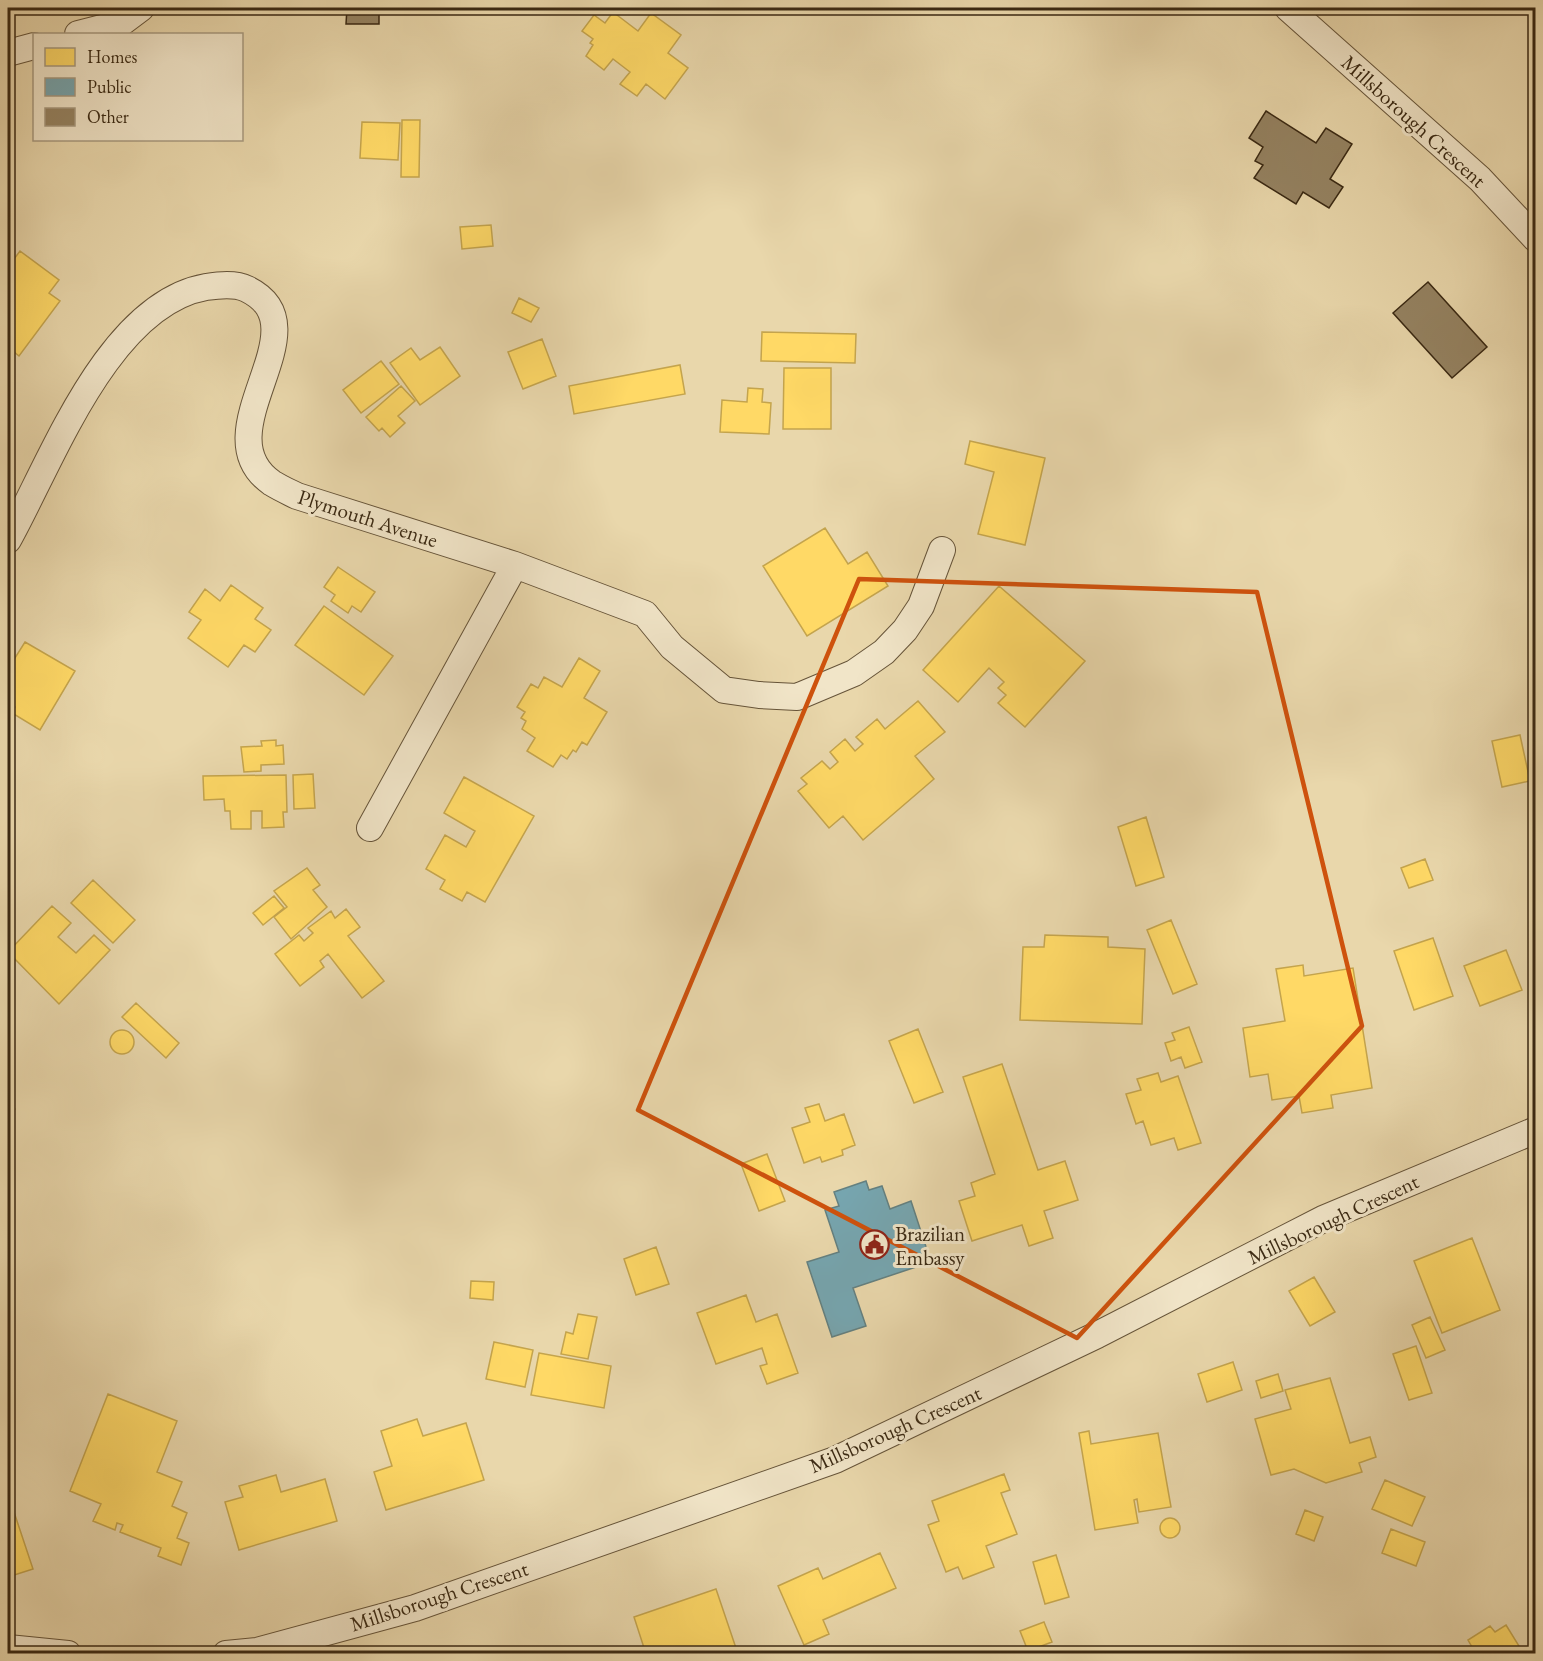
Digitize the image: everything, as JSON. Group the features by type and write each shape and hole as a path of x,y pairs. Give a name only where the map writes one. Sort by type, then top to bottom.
{"street":[{"path":"82,33 121,23 141,8"},
{"name":"Millsborough Crescent","path":"1288,8 1480,179 1536,239"},
{"path":"8,53 33,46"},
{"name":"Plymouth Avenue","path":"8,540 87,390 117,345 144,319 170,301 197,289 220,285 244,287 262,298 273,312 275,332 272,353 250,416 248,439 254,461 271,482 297,496 515,565 645,614 672,647 724,690 797,697 854,673 884,652 904,630 921,606 942,550"},
{"path":"370,828 515,565"},
{"name":"Millsborough Crescent","path":"226,1653 257,1651 415,1608 835,1460 1097,1335 1323,1219 1536,1130"},
{"path":"8,1648 68,1653"}],"highlighted area":[{"path":"859,579 1257,592 1362,1026 1077,1338 638,1110"}],"building: Homes":[{"path":"613,12 638,31 651,13 681,35 668,53 688,68 665,99 646,84 637,96 620,84 630,72 613,59 604,70 586,56 593,45 590,43 593,39 582,31 594,15 605,23"},
{"path":"402,120 420,120 419,177 401,177"},
{"path":"362,122 400,123 398,160 360,158"},
{"path":"491,225 493,246 462,249 460,227"},
{"path":"20,251 59,280 49,293 60,301 19,356 8,347 8,267"},
{"path":"519,298 539,308 531,322 512,313"},
{"path":"762,332 856,334 855,363 761,361"},
{"path":"542,339 556,376 523,389 508,352"},
{"path":"440,347 460,376 420,405 390,363 411,348 420,360"},
{"path":"381,361 399,384 361,413 343,390"},
{"path":"680,365 685,394 574,414 569,386"},
{"path":"784,368 831,368 831,429 783,429"},
{"path":"401,386 415,401 398,416 405,423 390,437 382,428 379,431 366,417"},
{"path":"748,388 763,389 762,402 771,403 769,434 720,432 722,400 747,402"},
{"path":"970,441 1045,458 1025,545 978,534 994,472 965,464"},
{"path":"825,528 848,564 867,552 888,586 807,636 763,566"},
{"path":"338,567 375,592 361,612 352,606 348,613 331,601 335,595 324,587"},
{"path":"231,585 263,608 255,619 271,630 255,652 244,645 228,667 188,638 201,620 189,612 205,589 220,601"},
{"path":"999,586 1085,661 1025,727 998,703 1006,695 998,688 1004,682 989,668 958,702 923,670"},
{"path":"324,606 393,656 364,695 295,645"},
{"path":"25,642 75,671 40,730 12,713 15,707 8,703 8,661 11,655 15,658"},
{"path":"579,658 600,671 584,698 607,712 587,745 582,742 576,752 573,750 567,759 561,755 553,767 527,751 535,738 522,729 526,721 521,718 525,712 517,707 531,684 538,688 544,677 562,687"},
{"path":"918,701 945,732 915,756 934,779 863,840 843,816 829,828 798,791 807,784 801,778 822,761 830,769 838,762 830,752 845,739 855,751 863,744 856,737 877,719 885,729"},
{"path":"1520,735 1530,781 1502,787 1492,741"},
{"path":"276,740 276,746 283,745 284,764 261,765 261,771 244,772 241,747 262,746 261,741"},
{"path":"313,774 315,808 294,809 293,775"},
{"path":"286,775 287,812 283,812 284,827 262,828 262,811 251,811 251,829 231,829 230,811 225,811 224,799 204,800 203,776"},
{"path":"464,777 534,816 485,902 467,892 462,901 440,889 445,880 426,869 445,835 466,847 475,831 444,813"},
{"path":"1146,817 1164,877 1136,886 1118,827"},
{"path":"1425,859 1433,880 1409,888 1401,868"},
{"path":"307,868 320,885 313,890 327,907 291,939 274,917 287,907 274,891"},
{"path":"93,880 135,920 113,943 71,903"},
{"path":"274,896 284,908 263,925 253,913"},
{"path":"52,906 71,923 58,937 76,953 94,935 110,950 59,1004 8,952"},
{"path":"346,909 360,927 348,936 384,981 362,998 328,954 320,961 324,967 300,986 275,954 299,935 304,941 313,933 308,928 331,911 335,918"},
{"path":"1171,920 1197,984 1173,994 1147,930"},
{"path":"1045,935 1108,937 1108,947 1145,949 1142,1024 1020,1020 1023,947 1044,947"},
{"path":"1433,938 1453,996 1414,1010 1394,951"},
{"path":"1506,950 1522,990 1480,1006 1464,966"},
{"path":"1303,965 1304,976 1353,968 1372,1088 1331,1095 1333,1108 1302,1113 1299,1096 1272,1100 1268,1074 1250,1077 1243,1028 1285,1021 1276,969"},
{"path":"136,1003 179,1043 166,1058 122,1017"},
{"path":"1189,1027 1202,1062 1185,1068 1181,1057 1171,1061 1165,1043 1175,1040 1172,1033"},
{"path":"918,1029 943,1092 914,1103 889,1041"},
{"path":"122,1030 127,1031 133,1037 133,1047 127,1053 122,1054 117,1053 111,1047 110,1042 111,1037 117,1031"},
{"path":"1002,1064 1038,1170 1065,1161 1078,1200 1044,1211 1053,1238 1029,1246 1022,1225 972,1241 959,1201 975,1196 971,1183 995,1174 963,1077"},
{"path":"1158,1073 1161,1082 1178,1076 1201,1143 1178,1150 1174,1138 1151,1145 1143,1121 1136,1124 1126,1094 1141,1090 1137,1079"},
{"path":"8,1102 15,1109 8,1118"},
{"path":"819,1104 825,1121 844,1114 855,1145 842,1150 843,1155 822,1162 820,1157 804,1163 792,1128 810,1122 805,1108"},
{"path":"767,1154 785,1201 759,1211 741,1164"},
{"path":"1472,1238 1500,1310 1442,1333 1414,1261"},
{"path":"656,1247 669,1284 636,1295 624,1259"},
{"path":"1314,1277 1335,1312 1310,1326 1289,1291"},
{"path":"471,1281 494,1282 493,1300 470,1298"},
{"path":"746,1295 756,1322 777,1314 798,1373 767,1384 760,1366 767,1364 762,1348 716,1364 697,1313"},
{"path":"578,1314 597,1317 588,1359 561,1354 566,1332 573,1334"},
{"path":"1430,1317 1445,1350 1426,1358 1412,1325"},
{"path":"494,1342 533,1350 525,1387 486,1379"},
{"path":"1416,1346 1432,1393 1409,1400 1393,1354"},
{"path":"539,1353 611,1366 604,1408 531,1395"},
{"path":"1233,1362 1242,1390 1207,1402 1198,1374"},
{"path":"1278,1374 1283,1391 1261,1398 1256,1381"},
{"path":"1330,1378 1350,1443 1370,1437 1376,1457 1359,1463 1362,1472 1326,1483 1294,1469 1271,1475 1255,1419 1291,1409 1285,1390"},
{"path":"108,1394 177,1421 157,1472 182,1482 172,1506 187,1513 177,1538 189,1543 181,1565 158,1556 161,1548 120,1532 123,1525 117,1523 115,1530 93,1521 101,1504 70,1491"},
{"path":"417,1419 423,1436 466,1423 484,1480 386,1510 374,1472 392,1466 381,1431"},
{"path":"1089,1431 1091,1444 1158,1433 1171,1507 1139,1512 1137,1499 1134,1500 1138,1523 1095,1530 1079,1433"},
{"path":"1004,1474 1010,1490 1001,1493 1017,1534 986,1546 994,1567 963,1579 958,1567 946,1572 928,1525 939,1521 932,1501"},
{"path":"276,1475 281,1492 325,1479 337,1521 239,1550 225,1502 243,1497 239,1486"},
{"path":"1385,1480 1425,1497 1412,1526 1372,1509"},
{"path":"8,1494 33,1569 8,1577"},
{"path":"1305,1510 1323,1517 1314,1541 1296,1534"},
{"path":"1170,1518 1177,1521 1180,1528 1177,1535 1170,1538 1163,1535 1160,1528 1163,1521"},
{"path":"1391,1529 1425,1542 1416,1566 1382,1553"},
{"path":"880,1553 896,1588 823,1620 829,1634 804,1645 778,1586 818,1568 823,1579"},
{"path":"1056,1555 1069,1597 1045,1604 1033,1562"},
{"path":"716,1589 738,1654 646,1654 634,1617"},
{"path":"1044,1622 1052,1642 1028,1651 1020,1631"},
{"path":"1506,1625 1519,1646 1508,1654 1463,1654 1472,1647 1468,1640 1490,1626 1495,1632"}],"building: Public":[{"path":"866,1181 869,1190 882,1186 890,1209 911,1201 931,1262 853,1288 866,1326 832,1337 807,1262 839,1252 825,1210 839,1206 834,1192"}],"building: Other":[{"path":"347,8 379,8 379,24 346,24"},
{"path":"1266,111 1316,143 1326,128 1352,144 1330,179 1343,187 1329,208 1303,192 1296,204 1254,178 1263,165 1255,161 1263,147 1249,138"},
{"path":"1428,282 1487,347 1452,378 1393,313"}],"place":[{"name":"Brazilian Embassy","path":"874,1245"}]}
